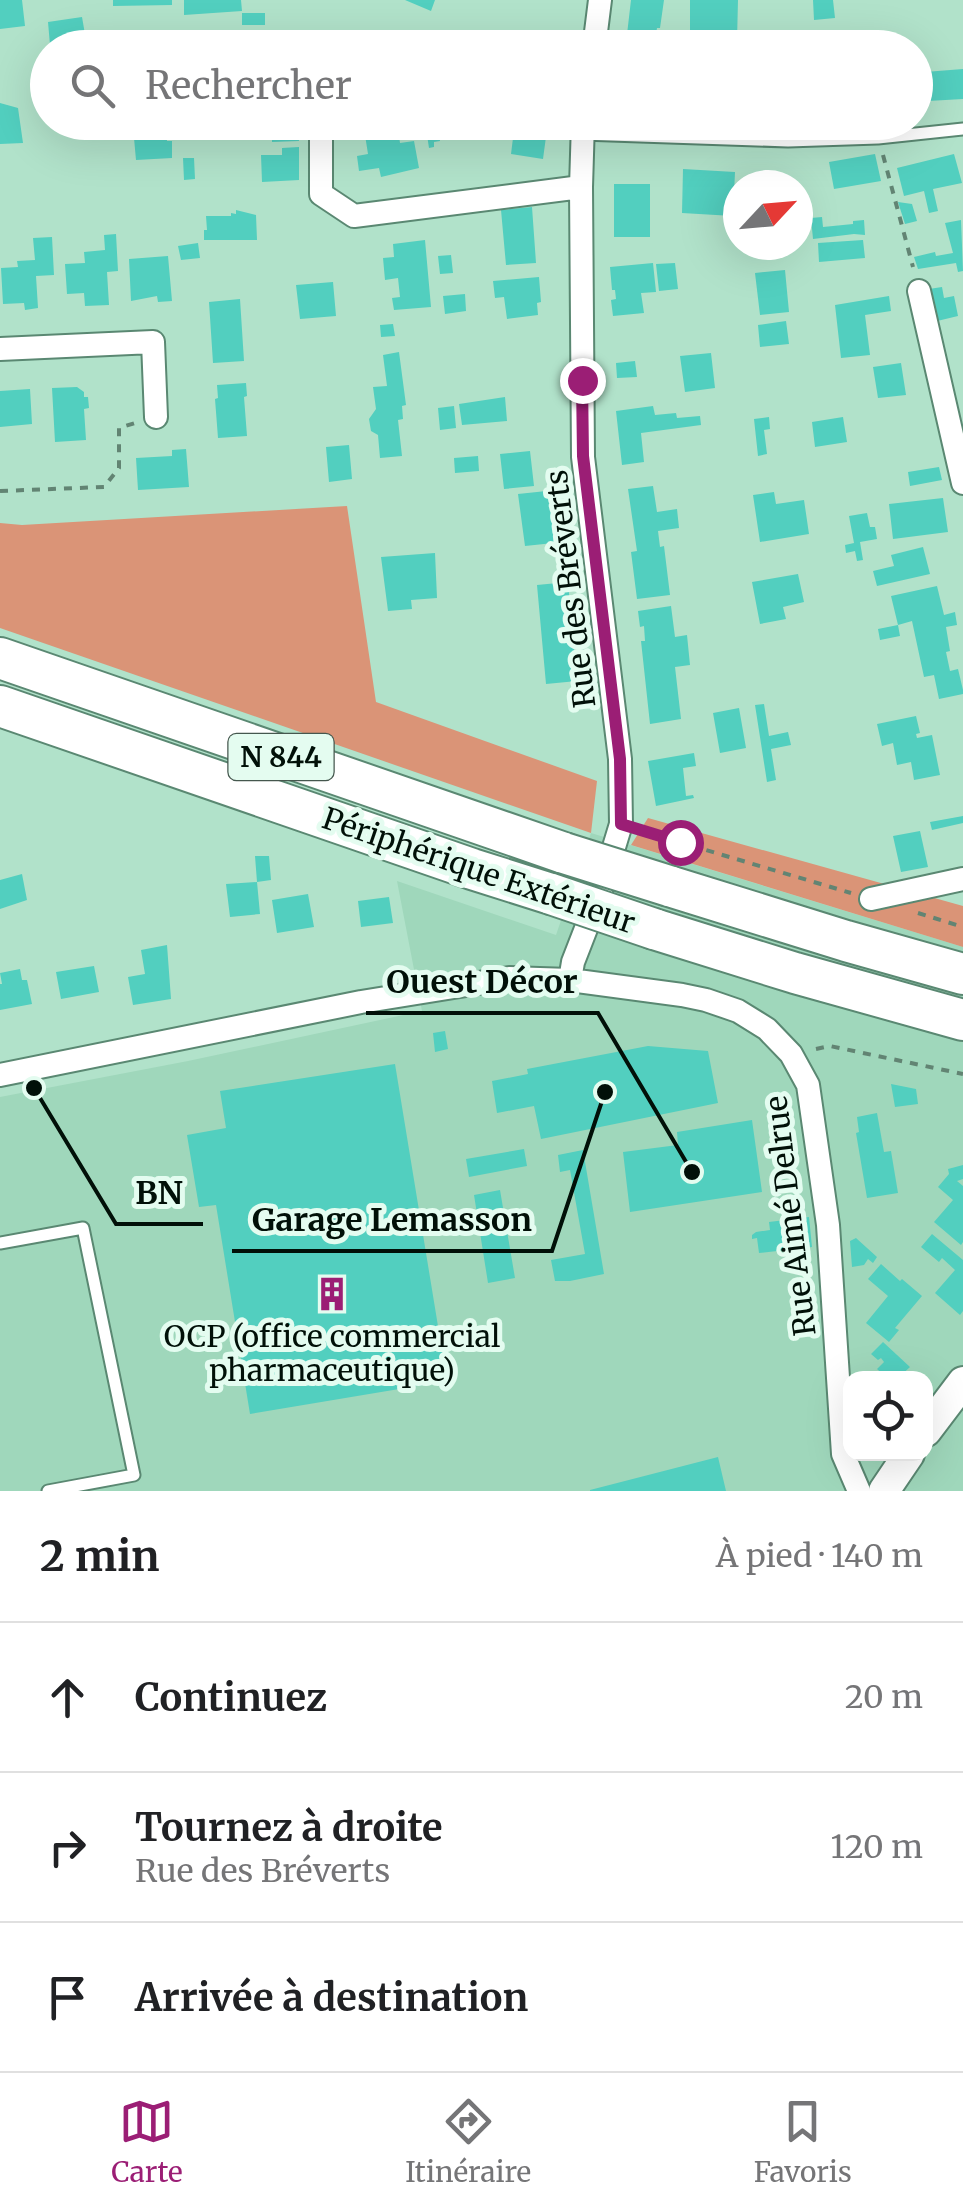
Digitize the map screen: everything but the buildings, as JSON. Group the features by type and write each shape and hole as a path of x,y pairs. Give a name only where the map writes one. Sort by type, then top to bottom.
{"highway":[{"name":"N 844","path":"0,658 564,853 963,974"},
{"name":"Périphérique Extérieur","path":"0,706 654,929 963,1020"}],"street":[{"path":"596,30 600,0"},
{"path":"321,140 322,194 354,216 581,187"},
{"name":"Rue des Bréverts","path":"570,980 621,824 620,759 583,456 582,140"},
{"path":"919,291 963,482"},
{"path":"0,349 153,342 156,417"},
{"path":"871,898 963,880"},
{"name":"Rue Aimé Delrue","path":"0,1075 361,1002 509,978 570,980 682,995 738,1011 767,1029 791,1054 808,1085 828,1225 843,1454 859,1491"},
{"path":"933,1422 963,1382"},
{"path":"884,1491 904,1461"}],"lane":[{"path":"933,132 963,129"},
{"path":"772,140 818,140"},
{"path":"0,1243 83,1228 134,1475 48,1491"}],"path":[{"path":"879,140 919,291"},
{"path":"0,491 104,487 118,468 118,428 156,417"},
{"path":"621,824 871,898"},
{"path":"791,1054 830,1046 963,1074"}],"shaded area":[{"path":"347,506 376,702 597,781 591,833 0,628 0,523 22,525"},
{"path":"648,818 963,906 963,947 631,845"},
{"path":"591,833 963,947 963,1491 0,1491 0,1097 422,1011 397,881 556,935"}],"place":[{"name":"BN","path":"34,1088"},
{"name":"Garage Lemasson","path":"605,1092"},
{"name":"Ouest Décor","path":"692,1172"},
{"name":"OCP (office commercial pharmaceutique)","path":"332,1294"}],"route":[{"path":"582,380 583,456 620,759 621,824 680,842"}]}
